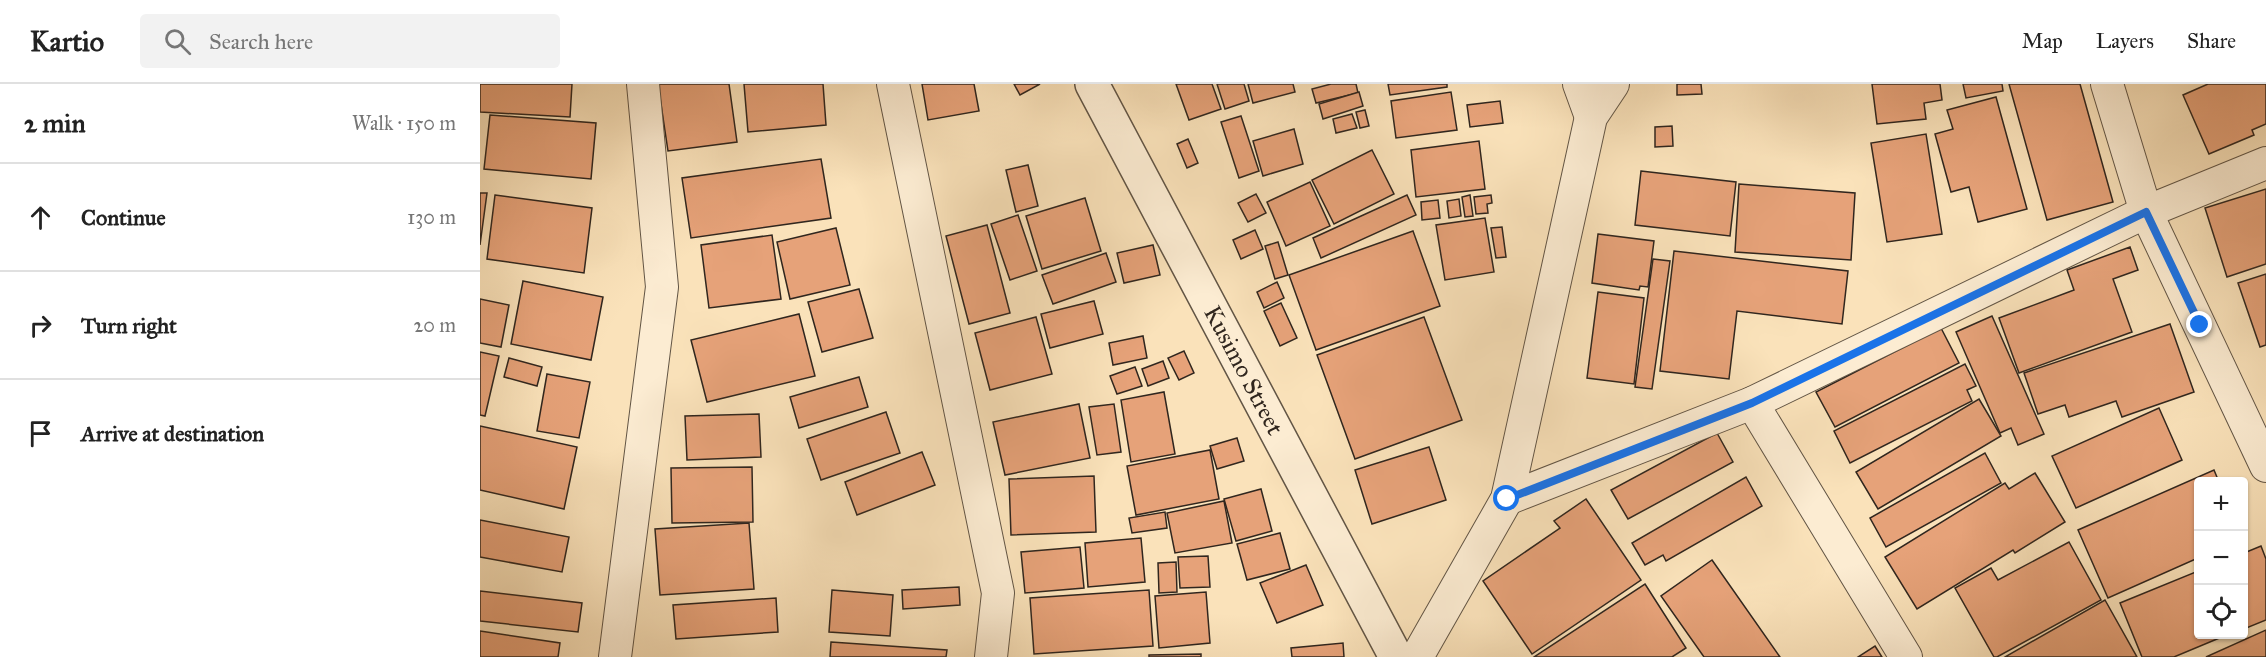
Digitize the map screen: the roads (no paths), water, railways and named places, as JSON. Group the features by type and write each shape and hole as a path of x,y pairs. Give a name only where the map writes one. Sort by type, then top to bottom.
{"street":[{"path":"615,657 662,287 643,84"},
{"path":"892,84 998,593 991,657"},
{"name":"Kusimo Street","path":"1092,84 1396,657"},
{"path":"1580,84 1591,117"},
{"path":"1418,657 1507,499 1591,117 1613,84"},
{"path":"2107,84 2146,212 2266,466"},
{"path":"1507,499 1752,403 2146,212 2266,163"},
{"path":"1752,403 1906,657"}]}
